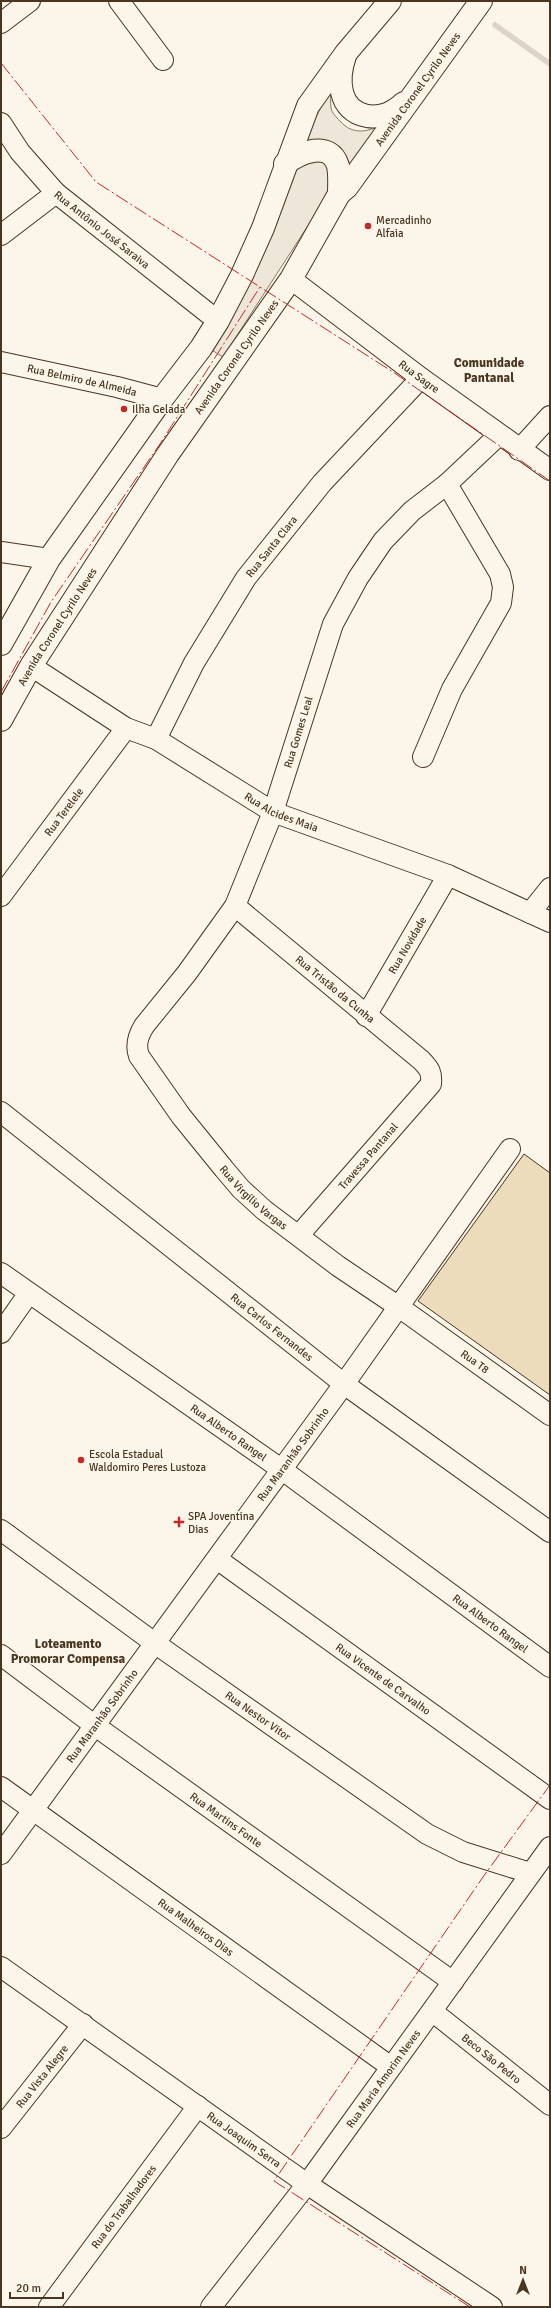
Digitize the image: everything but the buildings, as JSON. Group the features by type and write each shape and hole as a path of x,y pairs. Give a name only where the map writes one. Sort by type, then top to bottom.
{"highway":[{"path":"1,644 49,560 162,399 201,348 218,321 242,275 263,228 285,164 308,106 346,53 390,1"},
{"name":"Avenida Coronel Cyrilo Neves","path":"1,720 31,666 168,454 291,279 339,194 347,187 481,1"},
{"path":"346,53 341,73 342,94 347,105 354,112 378,117 396,110 413,95"},
{"path":"285,164 303,152 313,150 330,156 337,164 339,194"}],"street":[{"path":"1,23 30,1"},
{"path":"119,1 163,60"},
{"name":"Rua Antônio José Saraiva","path":"1,123 20,152 56,193 218,321"},
{"path":"1,234 56,193"},
{"name":"Rua Sagre","path":"291,279 421,378 519,450 550,470"},
{"name":"Rua Belmiro de Almeida","path":"1,362 117,387 162,399"},
{"name":"Rua Santa Clara","path":"156,739 194,663 246,578 322,483 421,378"},
{"path":"519,450 550,416"},
{"name":"Rua Gomes Leal","path":"139,1056 137,1049 139,1036 144,1026 187,973 236,906 273,812 333,624 358,578 383,541 412,511 447,484 499,435"},
{"path":"423,757 452,689 501,602 503,587 500,574 447,484"},
{"path":"1,552 49,560"},
{"name":"Rua Alcides Maia","path":"31,666 126,728 156,739 273,812 448,875 550,922"},
{"name":"Rua Terelele","path":"1,896 126,728"},
{"name":"Rua Novidade","path":"366,1016 448,875"},
{"path":"530,913 550,888"},
{"name":"Rua Tristão da Cunha","path":"236,906 366,1016 421,1060 429,1068 432,1074"},
{"name":"Rua Virgílio Vargas","path":"139,1056 181,1116 241,1189 264,1210 338,1266 399,1307"},
{"name":"Travessa Pantanal","path":"299,1235 431,1084 432,1074"},
{"name":"Rua Carlos Fernandes","path":"1,1112 344,1384 550,1532"},
{"name":"Rua Maranhão Sobrinho","path":"1,1854 94,1725 156,1644 281,1469 344,1384 510,1149"},
{"name":"Rua Alberto Rangel","path":"1,1273 281,1469 550,1667"},
{"path":"1,1333 29,1293"},
{"name":"Rua T8","path":"399,1307 550,1415"},
{"name":"Rua Nestor Vitor","path":"1,1530 156,1644 427,1834 463,1852 530,1873"},
{"name":"Rua Vicente de Carvalho","path":"217,1559 550,1799"},
{"name":"Rua Martins Fonte","path":"1,1655 94,1725 453,1982"},
{"name":"Rua Malheiros Dias","path":"1,1786 32,1810 391,2066"},
{"name":"Rua Maria Amorim Neves","path":"211,2307 307,2184 550,1847"},
{"name":"Rua Joaquim Serra","path":"1,1967 307,2184 492,2307"},
{"name":"Beco São Pedro","path":"432,2011 550,2105"},
{"name":"Rua Vista Alegre","path":"1,2128 83,2024"},
{"name":"Rua do Trabalhadores","path":"49,2307 198,2106"}],"shaded area":[{"path":"331,89 333,113 345,126 356,131 361,131 373,129 385,123 342,182 343,171 299,148"},
{"path":"314,158 329,165 331,190 223,357 210,349 295,167"}],"waterway":[{"path":"495,25 550,64"}],"power":[{"path":"1,63 96,182 396,374 550,481"},
{"path":"1,692 51,602 160,444 260,287"},
{"path":"470,2307 274,2181 483,1877 550,1785"}],"place":[{"name":"Mercadinho Alfaia","path":"368,226"},
{"name":"Ilha Gelada","path":"124,409"},
{"name":"Escola Estadual Waldomiro Peres Lustoza","path":"81,1460"},
{"name":"SPA Joventina Dias","path":"179,1522"}],"district":[{"name":"Comunidade Pantanal","path":"489,370"},
{"name":"Loteamento Promorar Compensa","path":"68,1650"}]}
